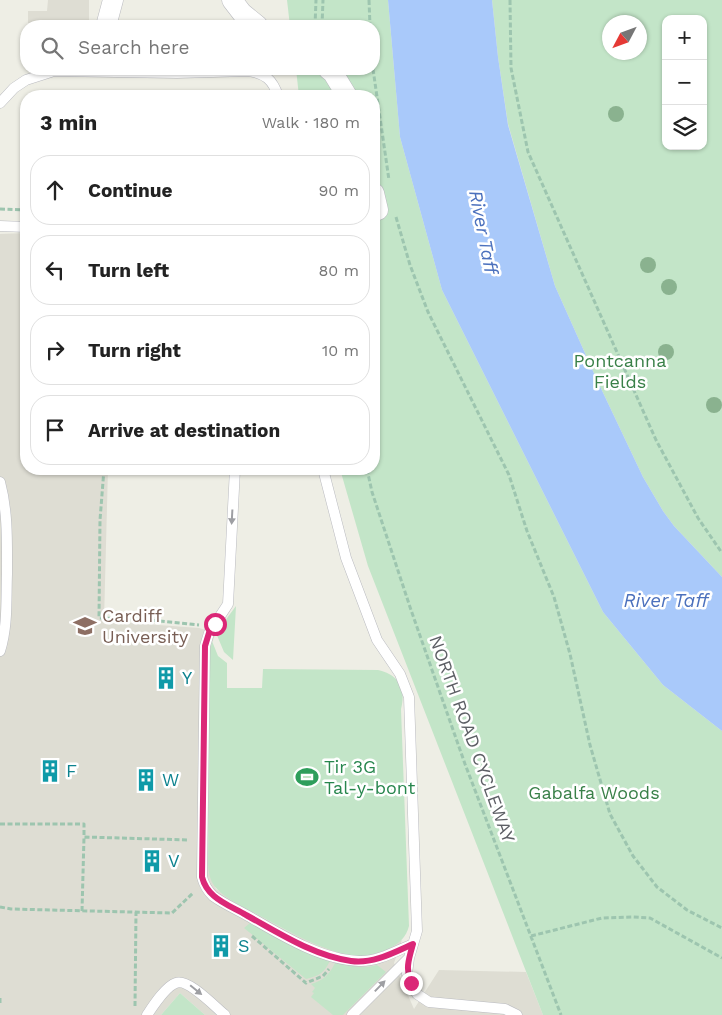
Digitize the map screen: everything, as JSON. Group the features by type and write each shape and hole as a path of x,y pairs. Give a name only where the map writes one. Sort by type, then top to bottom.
{"street":[{"path":"108,20 113,0"},
{"path":"232,0 242,13 251,20"},
{"path":"334,75 343,90"}],"lane":[{"path":"0,103 14,88 38,75"},
{"path":"262,75 268,77 276,90"},
{"path":"0,226 20,227"},
{"path":"235,475 228,604 209,633 205,646 202,841 202,877 204,884 215,897 233,908 295,941 334,957 362,962 413,944"},
{"path":"325,475 346,558 376,640 400,674 410,697 417,931 409,958 407,974 418,994 429,1002 506,1009 517,1015"},
{"path":"0,482 7,521 6,613 3,641 0,650"},
{"path":"352,1015 409,958"},
{"path":"147,1015 170,987 177,982 184,982 192,987 225,1015"}],"path":[{"path":"315,20 316,0"},
{"path":"322,20 323,0"},
{"path":"369,0 370,20"},
{"path":"510,0 511,68 528,152 656,440 698,518 722,553"},
{"path":"374,75 375,90"},
{"path":"380,153 384,201 428,312 509,475 527,531 554,597 570,654 590,745 610,814 634,856 657,887 687,910 722,928"},
{"path":"0,210 20,210"},
{"path":"104,475 100,520 98,618 141,619 200,626"},
{"name":"NORTH ROAD CYCLEWAY","path":"368,475 375,502 458,746 561,1015"},
{"path":"0,824 84,824 82,911"},
{"path":"84,838 202,841"},
{"path":"0,906 11,909 172,913 192,893 196,892"},
{"path":"134,1013 136,912"},
{"path":"530,936 602,918 650,918 722,958"},
{"path":"0,998 0,1003"}],"shaded area":[{"path":"48,0 89,0 89,20 28,20 28,11 47,11"},
{"name":"Cardiff University","path":"20,233 20,475 108,475 104,621 199,628 216,633 211,645 209,670 208,865 216,889 288,931 337,951 355,956 380,952 402,940 394,963 414,1009 439,970 526,972 543,1015 205,1015 180,993 161,1015 0,1015 0,234"}],"green space":[{"name":"Gabalfa Woods","path":"287,0 388,0 400,137 442,290 603,612 663,685 722,731 722,1015 543,1015 368,566 342,475 380,475 380,90 298,90 297,75 380,75 380,20 289,20"},
{"name":"Pontcanna Fields","path":"492,0 722,0 722,577 674,526 663,511 643,477 597,380 555,286 508,124"},
{"path":"236,606 233,660 224,652 216,633"},
{"path":"212,641 218,656 227,663 227,688 262,688 263,669 378,670 392,675 400,684 403,695 401,709 409,926 400,942 394,946 376,954 361,956 337,952 297,935 238,904 221,893 213,884 209,875 208,865 209,670"},
{"path":"250,923 277,938 330,961 321,973 306,979 244,928"},
{"path":"335,963 361,967 377,965 386,972 343,1015 333,1015 311,997 315,988 311,984 326,976"},
{"path":"180,993 205,1015 161,1015"}],"water":[{"name":"River Taff","path":"388,0 492,0 508,125 555,286 643,477 674,526 722,577 722,731 663,685 603,612 442,290 400,137"}],"place":[{"name":"Cardiff University","path":"85,626"},
{"name":"Y","path":"166,678"},
{"name":"F","path":"50,771"},
{"name":"Tir 3G Tal-y-bont","path":"307,777"},
{"name":"W","path":"146,780"},
{"name":"V","path":"152,861"},
{"name":"S","path":"221,946"}],"route":[{"path":"215,624 209,633 205,646 204,669 202,877 204,884 215,897 272,930 334,957 362,962 387,955 413,944 407,968 407,974 411,983"}]}
